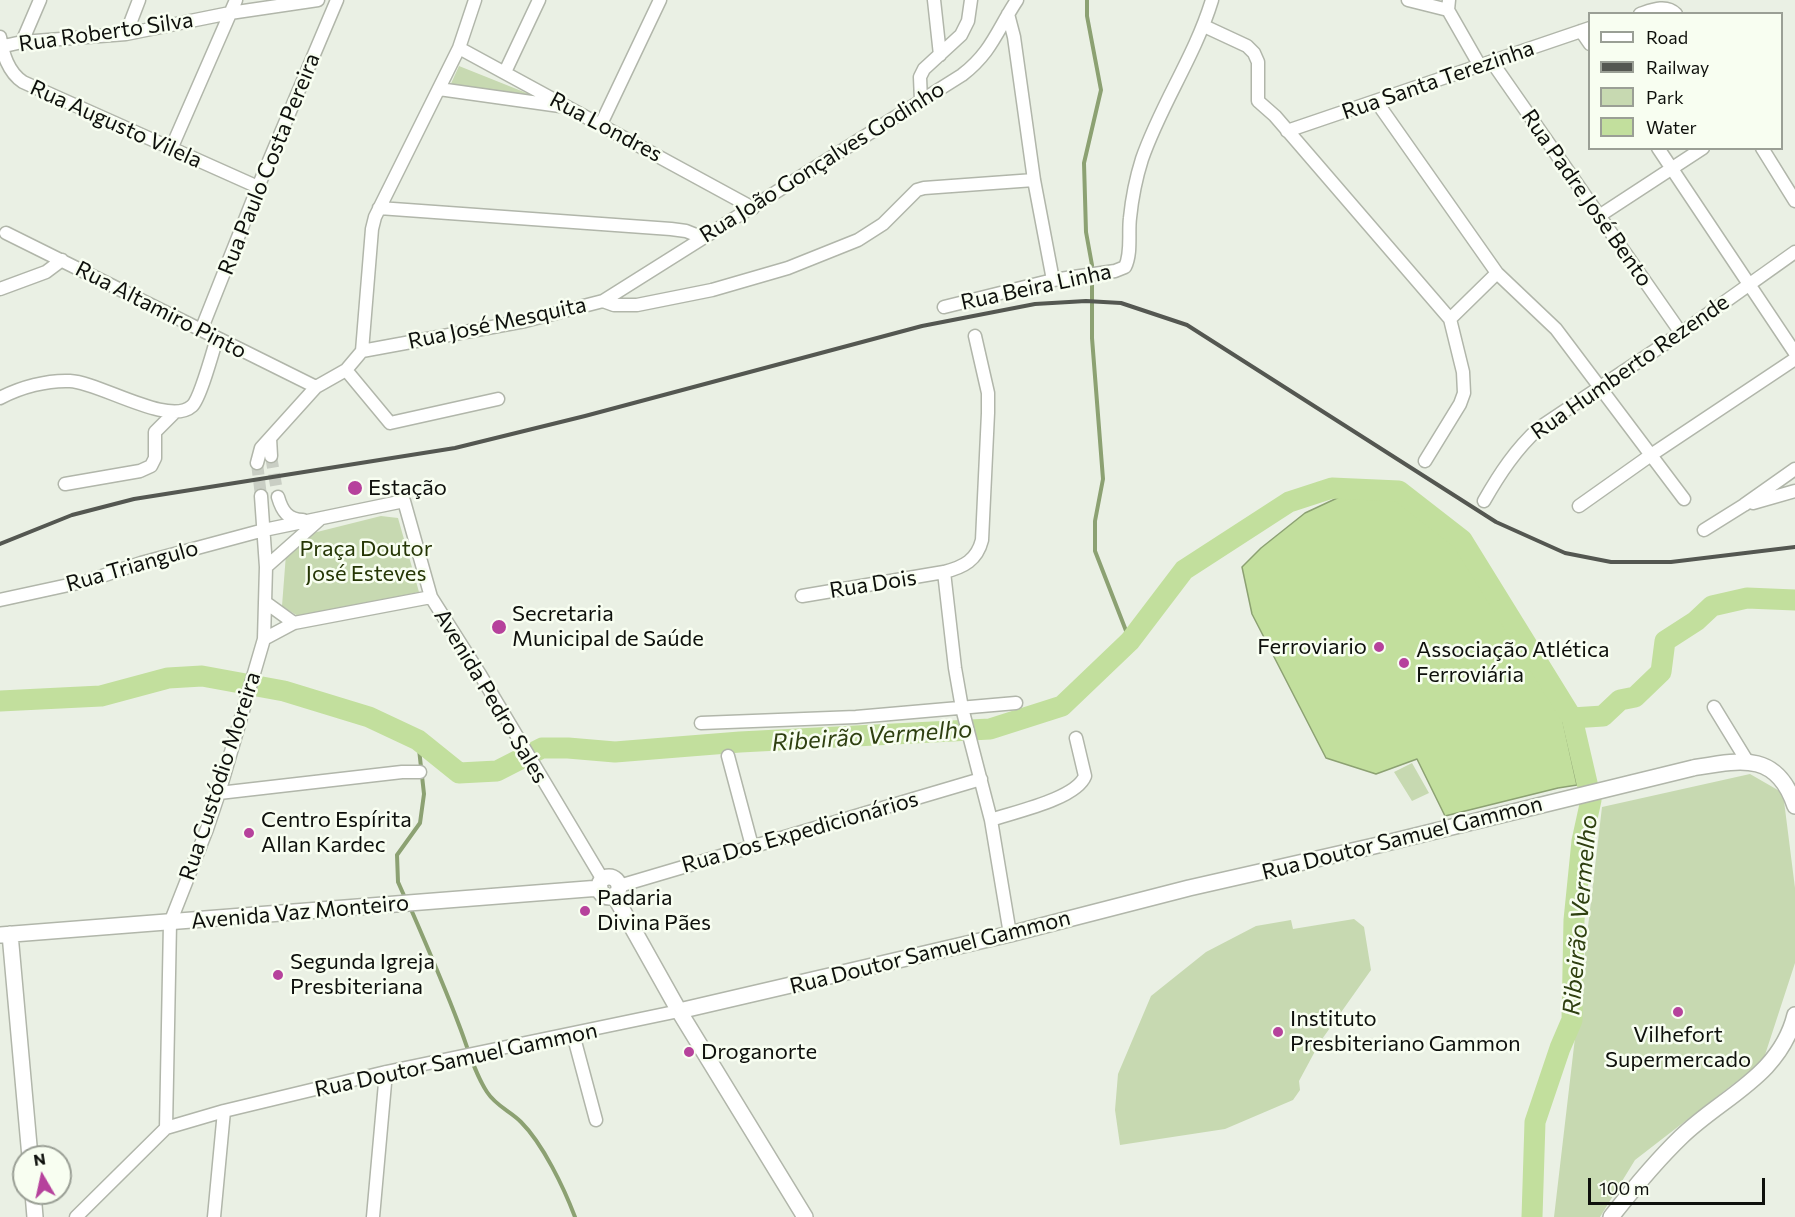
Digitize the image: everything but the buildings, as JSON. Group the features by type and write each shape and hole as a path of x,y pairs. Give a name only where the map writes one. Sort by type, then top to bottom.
{"main road":[{"name":"Rua Doutor Samuel Gammon","path":"679,1011 1010,934 1189,888 1374,846 1693,768 1747,761"},
{"path":"1747,761 1760,765 1782,779 1790,791 1795,806"},
{"path":"601,884 606,896 617,891 679,1011 805,1217"},
{"name":"Avenida Vaz Monteiro","path":"5,935 170,923 601,884"},
{"path":"5,935 29,1145"},
{"path":"1611,1217 1643,1177 1682,1136 1764,1071 1779,1053 1795,1016"}],"street":[{"path":"22,42 40,0"},
{"path":"126,34 139,0"},
{"path":"171,149 236,0"},
{"name":"Rua Roberto Silva","path":"0,43 126,34 230,13 318,0"},
{"name":"Rua Paulo Costa Pereira","path":"202,328 336,0"},
{"path":"257,463 261,448 316,387 346,370 362,351 372,229 379,208 459,48 475,0"},
{"path":"505,72 538,0"},
{"path":"602,124 660,0"},
{"path":"934,0 940,55"},
{"path":"921,100 920,77 924,69 961,35 968,21 971,0"},
{"name":"Rua João Gonçalves Godinho","path":"603,301 977,64 993,44 1017,0"},
{"path":"1212,0 1204,27 1247,46 1254,53 1258,62 1257,101 1265,106 1450,319 1463,372 1464,393 1460,404 1425,461"},
{"path":"1408,0 1448,5 1480,66"},
{"path":"1647,12 1657,9 1673,11"},
{"path":"1008,14 1014,37 1034,180 1053,280"},
{"name":"Rua Beira Linha","path":"944,307 1053,280 1123,269 1126,265 1130,218 1142,162 1154,128 1204,27"},
{"name":"Rua Santa Terezinha","path":"1287,131 1585,30"},
{"name":"Rua Augusto Vilela","path":"0,43 12,75 23,82 258,187"},
{"name":"Rua Londres","path":"459,48 753,208"},
{"name":"Rua Padre José Bento","path":"1492,62 1681,333"},
{"path":"439,89 567,107"},
{"path":"1376,101 1497,273 1556,329 1684,500"},
{"path":"1659,150 1795,353"},
{"path":"1599,216 1700,150"},
{"path":"1763,150 1795,201"},
{"name":"Rua José Mesquita","path":"362,351 525,321 603,301 614,305 637,305 712,290 788,268 858,240 883,224 912,194 924,188 1034,180"},
{"path":"379,208 671,229 686,231 701,237"},
{"name":"Rua Altamiro Pinto","path":"6,232 316,387"},
{"name":"Rua Humberto Rezende","path":"1484,501 1503,468 1521,444 1539,428 1681,333 1795,252"},
{"path":"0,289 46,272 62,260"},
{"path":"1450,319 1497,273"},
{"name":"Rua Dois","path":"802,596 944,572 968,563 976,556 982,540 988,444 988,393 975,336"},
{"path":"0,398 16,390 40,384 72,381 174,413 183,412 195,404 218,338"},
{"path":"1579,506 1795,359"},
{"path":"346,370 390,423 498,399"},
{"path":"65,484 140,471 151,466 154,458 155,432 174,413"},
{"path":"270,438 272,456"},
{"path":"1704,530 1795,469"},
{"path":"1744,505 1795,491"},
{"name":"Rua Custódio Moreira","path":"166,1128 170,923 219,793 264,639 266,567 261,496"},
{"path":"278,497 280,506 291,518 320,520"},
{"name":"Avenida Pedro Sales","path":"320,520 404,501 431,597 518,738 601,884"},
{"path":"264,530 320,520"},
{"path":"266,567 320,520"},
{"name":"Rua Triangulo","path":"0,600 87,581 141,563 264,530"},
{"path":"944,572 963,711 991,820 1010,934"},
{"path":"264,639 294,623 431,597"},
{"path":"265,602 294,623"},
{"path":"701,723 832,719 963,711 1016,703"},
{"path":"1714,707 1747,761"},
{"path":"991,820 1051,799 1080,784 1085,776 1076,738"},
{"path":"728,756 752,846"},
{"path":"219,793 402,772 420,772"},
{"name":"Rua Dos Expedicionários","path":"617,891 752,846 981,779"},
{"name":"Rua Doutor Samuel Gammon","path":"76,1217 166,1128 224,1111 386,1072 679,1011"},
{"path":"573,1034 596,1120"},
{"path":"373,1217 386,1072"},
{"path":"214,1217 224,1111"}],"green space":[{"path":"459,66 544,100 449,88"},
{"name":"Praça Doutor José Esteves","path":"381,516 398,518 419,592 301,618 282,606 286,554 305,535"},
{"path":"1412,763 1429,793 1412,801 1394,772"},
{"name":"Vilhefort Supermercado","path":"1750,774 1783,793 1795,888 1795,963 1763,1061 1635,1160 1600,1217 1554,1217 1602,807"},
{"path":"1354,919 1364,927 1371,970 1320,1042 1299,1081 1300,1090 1293,1100 1225,1129 1120,1145 1115,1110 1118,1074 1151,996 1206,952 1256,926 1291,920 1293,929"}],"water":[{"name":"Associação Atlética Ferroviária","path":"1348,493 1397,497 1449,536 1561,712 1577,785 1445,816 1417,759 1376,774 1326,758 1252,614 1242,567 1261,548 1305,513"}],"waterway":[{"path":"1087,0 1087,16 1101,90 1084,163 1086,232 1092,265 1092,338 1103,479 1095,521 1095,551 1130,641"},
{"name":"Ribeirão Vermelho","path":"0,701 101,696 168,678 202,676 284,691 369,717 418,740 459,773 497,771 542,748 615,752 740,742 990,729 1062,706 1130,641 1184,570 1289,502 1332,488 1399,491 1462,540 1572,718 1603,716 1620,700 1635,697 1661,672 1665,641 1696,621 1712,606 1747,598 1795,600"},
{"name":"Ribeirão Vermelho","path":"1532,1217 1535,1122 1572,1020 1574,920 1582,841 1591,800 1572,718"},
{"path":"406,900 398,882 397,855 420,823 424,794 418,740"},
{"path":"410,907 482,1084 495,1101 521,1122 537,1142 559,1180 575,1217"}],"tunnel":[{"path":"271,456 278,497"},
{"path":"257,463 261,496"}],"railway":[{"path":"0,544 72,515 134,499 455,448 585,416 922,326 1035,304 1086,301 1121,303 1187,325 1496,522 1565,553 1611,562 1671,562 1795,547"}],"place":[{"name":"Estação","path":"355,488"},
{"name":"Secretaria Municipal de Saúde","path":"499,627"},
{"name":"Ferroviario","path":"1379,647"},
{"name":"Associação Atlética Ferroviária","path":"1404,663"},
{"name":"Centro Espírita Allan Kardec","path":"249,833"},
{"name":"Padaria Divina Pães","path":"585,911"},
{"name":"Segunda Igreja Presbiteriana","path":"278,975"},
{"name":"Vilhefort Supermercado","path":"1678,1012"},
{"name":"Instituto Presbiteriano Gammon","path":"1278,1032"},
{"name":"Droganorte","path":"689,1052"}]}
